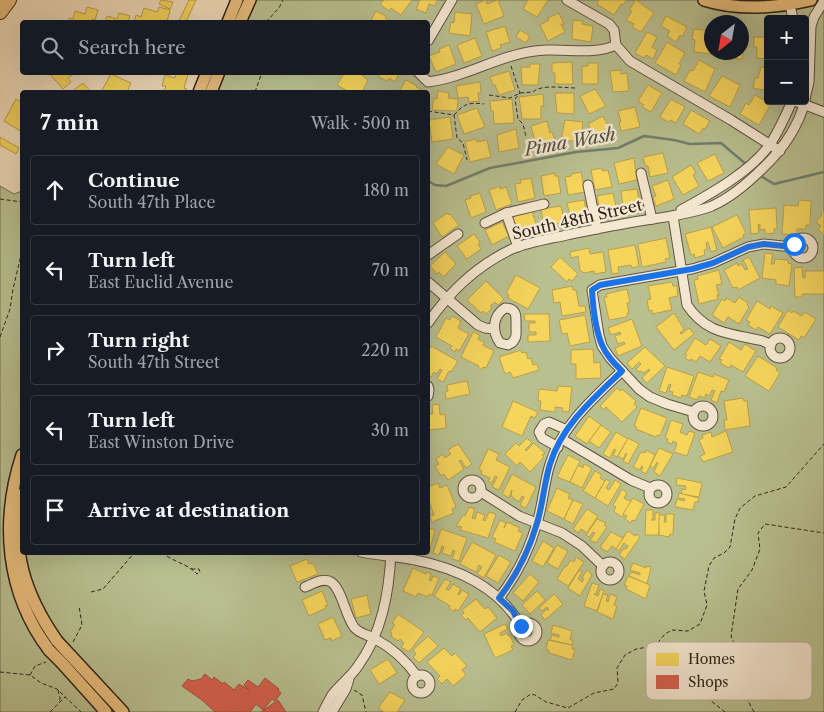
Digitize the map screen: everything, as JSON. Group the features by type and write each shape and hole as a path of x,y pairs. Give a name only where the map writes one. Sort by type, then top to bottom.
{"highway":[{"path":"0,12 9,0"}],"main road":[{"path":"229,20 237,0"},
{"path":"241,20 250,0"},
{"path":"704,0 747,7 796,2"},
{"path":"200,90 206,75"},
{"path":"212,90 218,75"},
{"path":"20,461 8,509 6,541 12,574 20,601 33,626 53,645 71,656 123,712"},
{"path":"20,516 18,538 22,572 33,602 62,664 106,712"}],"street":[{"path":"430,38 452,0"},
{"path":"567,0 609,24 614,30 616,45 630,61 780,151"},
{"name":"South 48th Street","path":"809,82 811,26 824,1"},
{"path":"794,15 796,2"},
{"path":"796,2 797,15"},
{"path":"420,75 428,82 438,81 508,58 546,50 605,50 616,45"},
{"name":"South 48th Street","path":"672,216 740,173 770,144 798,105"},
{"name":"South 48th Street","path":"430,320 447,298 468,276 494,258 518,247 597,228 672,216 711,206 732,195 780,151 795,128 799,105"},
{"path":"808,105 823,111"},
{"path":"641,172 652,219"},
{"path":"588,185 597,228"},
{"path":"485,223 506,213 544,204"},
{"path":"506,213 518,247"},
{"path":"672,216 687,305 701,322 708,327 771,345"},
{"path":"430,254 458,234"},
{"path":"694,412 650,397 610,358 602,346 592,290 600,285 681,271 713,263 748,247 764,244 793,247"},
{"path":"430,284 478,325 494,329"},
{"path":"499,598 521,566 537,523 550,463 567,430 584,407 622,371"},
{"path":"567,430 549,422 541,427 539,432 542,438 560,443 650,488"},
{"path":"481,492 519,516 562,533 582,546 603,566"},
{"path":"323,712 333,695 349,679 363,659 374,638 386,601 391,555"},
{"path":"395,555 458,574 476,582 499,598 513,611 521,626"},
{"path":"305,587 325,580 330,581 337,590 354,628 374,638 398,654 417,676"},
{"path":"332,712 346,689 349,679"}],"path":[{"path":"268,20 279,8 283,0"},
{"path":"508,58 520,93"},
{"path":"256,90 261,75"},
{"path":"489,95 510,98 520,93 555,86 558,88 576,88"},
{"path":"520,93 516,99 518,119 523,124 526,138"},
{"path":"467,160 463,143 457,138 454,115 463,105 475,102 484,104"},
{"path":"430,111 454,115"},
{"path":"0,199 20,202"},
{"path":"0,337 10,309 20,259"},
{"path":"658,642 665,634 672,630 688,631 696,628 706,611 707,605 704,592 708,566 714,558 724,553 730,547 735,519 740,508 755,496 786,487 824,444"},
{"path":"734,642 731,636 738,588 752,570 760,549 758,533 765,524 824,533"},
{"path":"91,592 103,589 132,555"},
{"path":"165,555 169,559 180,562 191,569"},
{"path":"515,712 522,700 531,694 546,702 568,708 594,693 614,689 618,683 617,668 625,655 636,649 646,647"},
{"path":"0,672 30,675 41,683 57,689 81,712"},
{"path":"57,689 60,698 59,703"},
{"path":"354,690 362,695 366,712"},
{"path":"50,712 65,697"},
{"path":"59,703 68,700"},
{"path":"710,700 725,712"},
{"path":"748,700 754,712"}],"green space":[{"path":"256,0 824,0 824,712 0,712 0,186 14,194 20,192 20,555 430,555 430,90 217,90 224,75 430,75 430,20 247,20"}],"building: Homes":[{"path":"161,0 173,2 170,9 159,4"},
{"path":"189,0 196,0 187,20 179,20"},
{"path":"384,0 412,0 401,15 391,8 389,11 380,4"},
{"path":"420,0 437,0 435,6 429,4 426,13 416,9"},
{"path":"486,0 487,4 498,0 504,16 484,24 476,4"},
{"path":"528,0 548,0 537,17 523,9"},
{"path":"599,0 626,0 614,15 597,4"},
{"path":"636,0 654,13 641,32 632,27 634,24 626,20 632,11 629,10"},
{"path":"87,7 98,10 95,20 68,20 69,18 73,19 75,11 85,14"},
{"path":"159,7 170,10 168,20 135,20 136,15 141,17 144,8 157,12"},
{"path":"376,11 386,16 385,18 388,20 371,20"},
{"path":"455,12 472,14 470,36 449,33 451,22 454,23"},
{"path":"119,13 130,16 129,20 106,20 107,16 117,19"},
{"path":"559,13 565,32 548,41 540,25 549,20 548,18"},
{"path":"666,16 687,27 682,37 680,35 676,42 667,36 670,31 661,26"},
{"path":"573,20 583,21 582,24 593,26 591,42 572,39"},
{"path":"505,26 510,42 500,45 501,48 492,51 486,32"},
{"path":"694,29 704,30 704,53 694,52 695,40 692,39"},
{"path":"520,30 530,36 526,43 516,37"},
{"path":"647,32 657,37 652,47 657,50 653,59 646,55 644,58 635,53"},
{"path":"754,37 764,37 764,59 757,58 757,47 754,47"},
{"path":"475,38 482,56 464,63 457,45"},
{"path":"667,42 685,53 676,75 655,63"},
{"path":"449,45 456,64 436,72 430,56 440,52 439,49"},
{"path":"699,60 715,69 705,92 684,81 690,70 693,71"},
{"path":"572,62 573,84 555,84 555,73 552,73 552,63"},
{"path":"588,63 598,63 598,84 582,84 582,66 588,66"},
{"path":"530,64 540,64 538,85 522,85 521,67 530,67"},
{"path":"761,67 764,67 764,90 753,88 755,78 758,78"},
{"path":"621,70 621,74 627,73 629,91 613,92 610,71"},
{"path":"509,71 515,90 499,95 490,77"},
{"path":"51,75 72,75 68,78 71,82 63,89"},
{"path":"110,75 131,83 128,90 102,90"},
{"path":"165,75 175,78 176,75 188,75 184,88 187,90 165,90 166,86 162,86"},
{"path":"343,75 362,75 368,80 363,90 346,90 337,85"},
{"path":"398,75 395,82 389,78 387,81 378,76"},
{"path":"722,76 740,85 730,107 709,96"},
{"path":"406,80 422,90 400,90"},
{"path":"480,82 481,93 478,93 479,101 469,102 468,97 458,98 456,86"},
{"path":"83,83 89,90 74,90"},
{"path":"648,85 662,93 651,112 642,107 644,105 638,101"},
{"path":"595,89 606,106 589,114 580,96"},
{"path":"438,91 449,93 448,98 458,99 457,111 432,110 434,98 437,99"},
{"path":"555,93 574,93 574,114 557,113"},
{"path":"543,94 544,106 541,106 541,119 522,119 519,97"},
{"path":"755,95 764,100 764,105 770,105 759,125 740,114 746,103 749,105"},
{"path":"16,99 20,102 20,131 4,121"},
{"path":"512,99 514,123 494,124 490,101"},
{"path":"671,99 685,107 676,123 670,120 668,122 660,117"},
{"path":"635,107 640,127 621,131 618,111"},
{"path":"477,108 485,127 464,134 457,115"},
{"path":"691,110 710,121 699,134 683,124"},
{"path":"603,116 614,133 597,141 588,124"},
{"path":"450,117 453,139 432,142 430,120"},
{"path":"565,120 583,122 581,142 561,140"},
{"path":"547,121 550,133 552,132 555,140 536,146 531,126"},
{"path":"516,129 519,148 499,152 497,135"},
{"path":"0,137 19,148 16,154 0,145"},
{"path":"476,139 477,142 487,140 491,157 470,162 465,142"},
{"path":"448,147 464,155 454,174 436,164"},
{"path":"663,153 668,173 650,177 648,166 645,166 643,157"},
{"path":"715,154 724,173 708,181 697,163"},
{"path":"634,158 637,180 619,184 614,163"},
{"path":"691,165 696,173 693,175 699,186 683,195 672,177"},
{"path":"602,168 602,171 608,170 612,187 595,190 591,170"},
{"path":"581,172 585,192 568,195 565,177"},
{"path":"555,173 555,176 558,176 561,193 544,196 541,176"},
{"path":"531,178 535,198 518,202 515,184 521,183 520,180"},
{"path":"668,180 674,199 656,206 653,197 656,196 652,186"},
{"path":"500,186 500,189 506,187 512,204 496,210 489,190"},
{"path":"637,189 639,200 642,199 643,209 624,212 621,191"},
{"path":"480,193 486,212 471,218 465,200 471,198 470,196"},
{"path":"613,193 617,211 611,212 611,215 601,217 597,196"},
{"path":"584,200 588,220 577,222 577,219 571,220 567,203"},
{"path":"799,200 811,201 810,225 806,225 806,229 797,229 797,235 782,234 784,205 798,206"},
{"path":"561,206 562,223 544,226 541,209"},
{"path":"776,208 777,229 774,229 774,233 765,234 765,229 760,230 760,224 758,225 759,233 751,234 749,210"},
{"path":"532,211 537,227 519,232 518,226 515,227 512,217"},
{"path":"824,211 824,235 818,229 821,226 816,222"},
{"path":"447,213 459,225 442,237 433,223"},
{"path":"737,215 746,233 743,235 744,237 723,248 712,227"},
{"path":"502,222 509,236 492,245 485,230"},
{"path":"711,227 717,250 711,252 708,242 706,243 707,249 704,250 705,255 695,258 694,254 691,255 685,234"},
{"path":"474,234 480,242 478,244 481,249 467,259 457,246"},
{"path":"666,238 670,258 665,259 666,262 642,267 638,244"},
{"path":"635,245 639,266 632,268 631,265 618,267 619,273 612,274 608,250"},
{"path":"589,248 590,254 603,252 606,272 594,274 594,271 584,273 580,270 578,256 571,258 570,252"},
{"path":"445,252 456,264 443,277 439,272 437,274 430,266"},
{"path":"765,253 773,254 771,264 774,264 775,259 788,260 788,263 792,264 789,286 776,284 776,280 762,278"},
{"path":"560,257 578,274 572,281 569,279 567,282 551,267"},
{"path":"749,257 760,278 738,290 737,287 733,288 724,270 737,263 738,266 742,264 745,270 748,269 743,260"},
{"path":"802,267 803,278 805,278 805,271 824,271 824,294 802,294 802,297 795,297 794,268"},
{"path":"719,270 722,284 716,285 719,295 717,295 718,299 699,304 694,280 698,279 697,276"},
{"path":"516,275 540,288 528,309 508,298 509,295 506,293"},
{"path":"486,281 504,299 498,305 495,302 490,306 492,308 486,314 483,311 481,313 467,300"},
{"path":"672,282 673,286 677,286 678,296 669,298 672,310 652,314 652,310 649,311 647,300 651,299 648,286"},
{"path":"572,286 573,290 576,290 579,306 585,306 586,312 562,316 560,302 554,303 552,290"},
{"path":"627,289 630,302 627,303 629,313 627,313 627,317 609,320 604,297 607,297 606,294"},
{"path":"739,297 748,303 749,307 739,324 728,317 724,323 712,315 722,299 725,301 727,298 735,303"},
{"path":"757,301 770,309 771,306 783,313 770,334 758,327 756,330 748,325 750,322 746,320"},
{"path":"788,310 802,316 804,312 816,319 804,338 801,336 799,340 778,327"},
{"path":"674,313 684,329 680,333 689,328 694,334 674,350 656,327"},
{"path":"524,314 549,314 550,341 528,342 528,335 536,335 536,332 529,332 529,323 535,323 535,321 525,321"},
{"path":"585,315 590,342 570,346 567,333 562,334 559,320"},
{"path":"452,316 461,321 458,328 469,334 459,351 456,349 455,352 450,349 452,346 436,337 446,318 450,320"},
{"path":"632,319 642,346 618,356 615,348 625,344 624,342 618,344 615,336 621,334 620,332 611,335 608,328"},
{"path":"473,332 480,335 478,339 484,342 483,345 494,351 486,368 483,367 482,370 479,366 461,357"},
{"path":"695,338 706,345 710,339 721,346 710,362 700,356 696,362 685,358 687,355 685,354"},
{"path":"729,342 741,350 745,344 756,351 743,372 731,365 729,368 720,363 722,360 719,359"},
{"path":"431,346 458,361 451,372 449,371 443,382 437,379 442,370 440,369 437,374 434,372 430,376"},
{"path":"645,347 665,366 647,383 642,378 649,369 644,373 639,372 636,369 641,364 639,362 632,369 627,363"},
{"path":"593,349 594,363 600,362 601,378 576,379 576,364 571,364 571,350"},
{"path":"521,350 522,353 526,352 528,359 531,358 533,365 537,364 539,370 513,378 510,372 505,374 499,357"},
{"path":"758,356 777,368 776,370 780,373 769,391 745,376"},
{"path":"667,367 694,376 687,396 682,395 681,398 672,395 673,392 669,391 671,385 669,384 666,393 659,391"},
{"path":"698,372 713,377 714,374 729,380 724,392 721,391 717,403 711,400 715,391 712,390 710,396 706,394 705,398 699,396 697,400 689,397"},
{"path":"467,381 470,394 446,399 447,385"},
{"path":"558,386 572,387 569,412 562,411 563,408 555,407 555,412 540,410 541,401 538,401 539,389 557,391"},
{"path":"617,388 620,391 622,389 636,401 634,404 637,407 622,422 606,407 604,410 600,406"},
{"path":"743,398 744,401 747,401 750,426 725,430 724,420 727,420 724,401"},
{"path":"513,401 538,412 535,418 531,416 522,436 502,427"},
{"path":"439,404 440,415 445,414 446,428 430,430 430,414 433,414 432,405"},
{"path":"641,408 667,418 660,436 657,435 656,437 636,429 637,427 634,426"},
{"path":"589,416 601,425 587,444 575,436"},
{"path":"671,420 683,424 680,432 687,435 689,431 695,433 687,456 674,452 677,443 673,441 672,444 667,442 668,439 665,438"},
{"path":"601,425 611,432 599,448 589,441"},
{"path":"726,431 733,452 703,462 700,456 705,454 699,440 703,438 702,435 711,432 712,437"},
{"path":"616,432 628,439 617,457 613,455 616,450 614,449 610,458 603,454"},
{"path":"527,438 532,443 526,451 534,443 545,453 542,455 544,457 530,472 520,462 517,466 505,454 516,443 519,446"},
{"path":"628,438 639,444 628,464 623,461 626,453 623,459 618,456"},
{"path":"458,444 472,464 466,468 461,460 459,461 464,469 448,480 444,474 441,476 435,466 439,464 436,459 443,454 445,458 451,454 448,450"},
{"path":"659,448 673,454 660,476 654,472 657,462 654,468 650,466"},
{"path":"488,449 499,454 496,460 510,467 499,490 492,487 497,477 495,476 492,483 488,481 490,478 481,474 482,471 479,469"},
{"path":"646,450 655,455 646,474 641,471 642,466 640,470 633,467 641,452 645,453"},
{"path":"568,455 580,461 570,482 557,477"},
{"path":"584,464 592,468 582,488 570,482 578,465 583,468"},
{"path":"595,471 602,475 600,478 605,481 595,498 583,491"},
{"path":"512,474 536,487 526,508 520,505 524,497 522,496 519,502 511,496 512,490 509,498 502,494"},
{"path":"677,478 702,483 699,497 681,494 682,489 685,490 686,486 676,485"},
{"path":"606,479 610,482 606,488 609,490 615,480 621,484 608,506 595,498"},
{"path":"438,483 440,488 447,485 456,507 452,509 454,513 432,522 430,516 434,515 430,503 430,486"},
{"path":"557,488 570,494 568,498 573,500 564,519 547,511"},
{"path":"622,489 627,493 624,498 631,502 622,517 614,511 616,507 613,505"},
{"path":"679,493 699,498 698,502 695,502 693,510 675,507 677,499 684,501 685,499 678,498"},
{"path":"633,498 644,504 635,521 632,520 631,523 625,519 627,516 623,514"},
{"path":"573,500 583,504 573,524 564,519"},
{"path":"469,507 475,509 472,518 475,519 477,512 485,515 483,520 485,521 489,512 496,514 488,538 460,530 462,527 456,526 463,515 465,516"},
{"path":"587,509 598,516 587,533 581,529 579,533 573,529"},
{"path":"646,510 653,510 653,518 651,520 655,520 655,513 660,513 659,535 645,535"},
{"path":"666,514 674,514 673,534 670,534 669,537 659,535 659,515 665,515 664,522 666,522"},
{"path":"597,519 606,523 604,525 607,527 596,543 590,540 595,533 593,532 589,537 586,535"},
{"path":"500,520 506,523 504,528 507,522 520,528 518,531 523,533 515,551 494,542 496,539 492,537"},
{"path":"430,529 435,530 430,550"},
{"path":"441,529 467,538 459,561 452,559 455,551 453,550 451,556 442,553 444,547 442,546 439,555 433,553"},
{"path":"628,531 640,537 625,559 619,555 628,546 624,543 619,551 616,548"},
{"path":"611,532 623,538 616,549 612,546 607,552 600,547"},
{"path":"543,541 554,548 543,567 532,561"},
{"path":"472,542 496,555 484,578 477,574 482,567 479,565 476,572 460,564"},
{"path":"557,545 568,551 558,569 547,563"},
{"path":"499,555 511,562 498,583 486,576"},
{"path":"576,557 584,562 568,586 557,579 565,566 571,560 574,562"},
{"path":"307,559 309,564 313,563 318,574 297,582 290,566"},
{"path":"633,563 646,568 646,566 651,567 647,584 629,576 631,572 640,575 640,573 630,570"},
{"path":"413,568 426,574 427,572 431,574 429,580 431,581 433,576 439,578 432,595 429,594 428,597 418,593 416,597 403,591"},
{"path":"579,570 582,572 578,579 582,582 584,579 582,578 587,570 592,575 580,596 568,588"},
{"path":"530,574 539,582 523,601 513,593"},
{"path":"628,576 650,585 646,599 626,589 627,586 624,585"},
{"path":"445,579 451,582 446,589 449,590 453,584 461,589 459,595 462,590 469,594 458,611 455,609 454,612 449,608 450,606 434,596"},
{"path":"592,583 599,585 596,594 594,594 598,596 600,589 604,591 597,611 584,606"},
{"path":"322,591 328,605 325,606 326,608 309,616 302,600"},
{"path":"537,591 545,600 530,614 522,605"},
{"path":"554,594 563,604 545,620 541,615 547,609 549,610 547,607 542,611 539,608"},
{"path":"603,594 608,595 606,601 608,602 610,594 617,597 614,605 617,606 613,619 597,612"},
{"path":"367,595 371,614 356,618 351,599"},
{"path":"476,599 485,609 488,607 497,618 480,632 468,618 466,620 461,615 464,613 462,610"},
{"path":"398,614 424,632 409,652 401,647 404,643 400,639 398,641 391,636 392,633 390,632 395,625 392,623"},
{"path":"333,617 342,636 332,641 331,638 325,640 318,624"},
{"path":"505,624 508,629 500,633 501,636 507,633 508,636 510,635 514,645 511,646 513,650 495,658 484,634"},
{"path":"553,625 572,631 570,640 573,640 572,645 550,640 552,635 559,637 559,635 551,633"},
{"path":"428,636 438,646 419,663 413,657 416,654 413,650"},
{"path":"548,640 572,645 572,649 575,649 572,660 549,653 549,650 546,649"},
{"path":"444,648 452,656 455,653 467,666 462,670 466,675 453,686 447,679 442,684 437,679 440,676 427,662"},
{"path":"388,659 397,673 379,684 370,670"},
{"path":"390,692 405,700 397,712 384,712 378,708"}],"building: Shops":[{"path":"205,674 212,680 214,677 223,684 224,682 234,690 239,684 249,690 244,685 248,680 258,687 265,678 279,689 281,693 275,701 272,699 263,710 256,704 250,712 215,712 182,686 188,679 192,681 201,679"},
{"path":"278,700 286,712 261,712"}],"waterway":[{"name":"Pima Wash","path":"430,182 435,185 446,186 490,168 576,152 618,148 644,136 690,144 721,143 747,165"},
{"name":"Pima Wash","path":"759,175 774,184 824,172"}],"route":[{"path":"521,626 513,611 499,598 521,566 529,547 537,523 550,463 562,439 584,407 622,371 602,346 592,290 600,285 692,269 713,263 748,247 764,244 793,247 794,244"}]}
